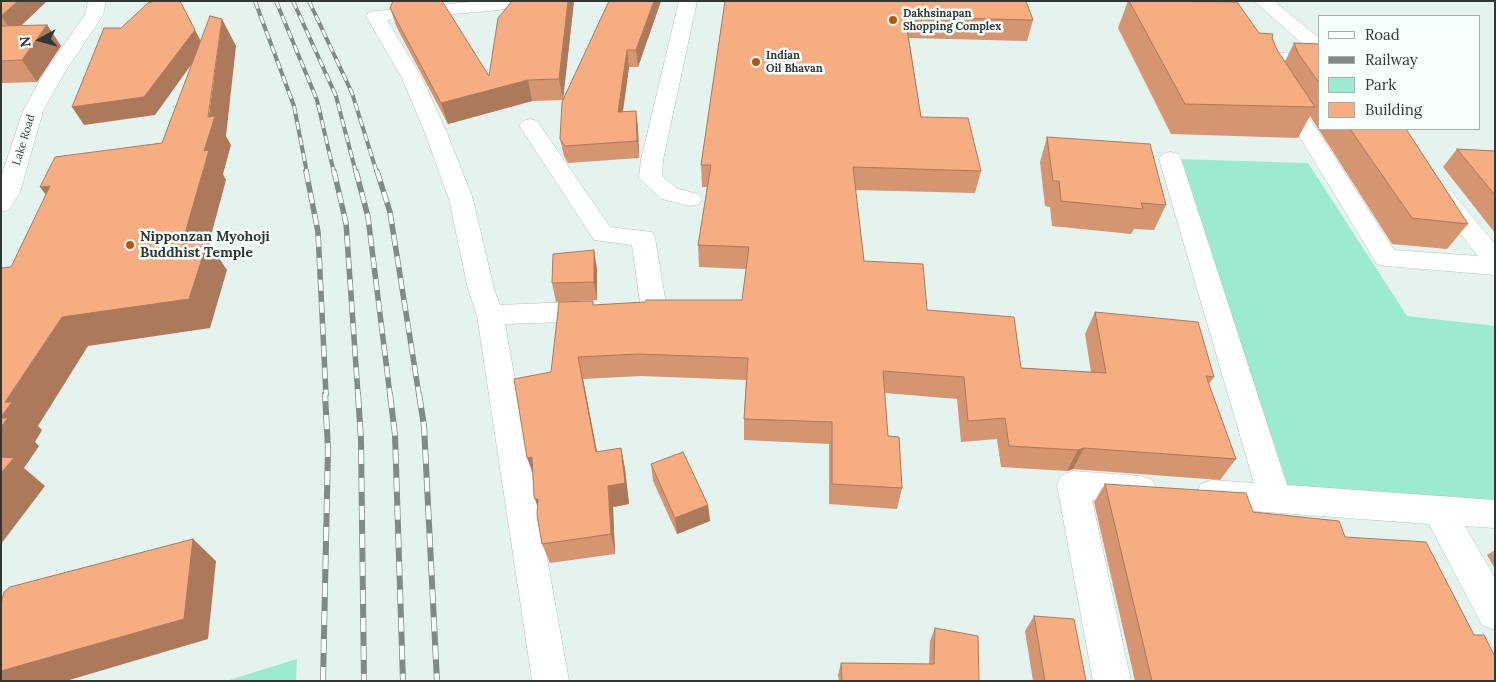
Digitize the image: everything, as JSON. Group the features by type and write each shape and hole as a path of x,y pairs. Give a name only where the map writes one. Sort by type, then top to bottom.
{"street":[{"name":"Lake Road","path":"3,197 32,111 53,75 94,15 97,1"},
{"path":"518,1 499,5 375,16 412,78 461,199 481,289 490,316 551,680"},
{"path":"688,1 652,160 650,178 670,194 690,199"},
{"path":"1262,1 1318,47"},
{"path":"1318,60 1275,59 1269,66 1274,78 1386,258 1495,266"},
{"path":"530,125 603,234 642,238 634,310"},
{"path":"1170,160 1275,499"},
{"path":"1432,183 1495,261"},
{"path":"490,316 682,310"},
{"path":"1112,681 1073,485 1495,514"},
{"path":"1440,510 1495,613"}],"green space":[{"path":"1176,159 1308,163 1407,316 1495,326 1495,505 1282,495"},
{"path":"297,659 296,681 226,681"}],"building":[{"path":"1,1 18,1 1,16"},
{"path":"155,1 180,1 195,30 144,97 72,107 104,28 121,28 148,3"},
{"path":"393,1 442,1 489,76 498,18 512,1 568,1 559,79 528,80 441,103 390,8"},
{"path":"609,1 654,1 636,50 627,50 618,112 636,111 637,141 565,146 560,139 562,102"},
{"path":"725,1 1026,1 1033,20 905,17 921,117 968,118 981,171 853,167 864,261 923,264 927,310 1014,317 1021,368 1106,373 1095,312 1198,322 1214,377 1206,376 1236,459 1084,448 1078,450 1009,446 1005,418 968,421 964,377 883,371 888,436 899,437 902,488 832,484 832,422 744,419 748,358 638,354 578,357 596,452 621,448 625,483 608,486 611,534 542,544 537,515 538,499 535,499 534,496 532,457 527,458 514,379 551,372 559,302 593,301 593,305 645,302 646,300 742,300 749,247 698,245 711,165 701,165"},
{"path":"1129,1 1237,2 1259,33 1273,34 1272,38 1277,50 1315,107 1185,104"},
{"path":"210,16 222,19 208,117 215,116 204,151 209,150 182,244 208,240 189,299 62,317 5,402 12,402 1,417 1,268 11,267 50,186 40,187 55,157 162,143"},
{"path":"47,25 22,60 1,61 1,26"},
{"path":"1294,43 1318,44 1318,81 1298,53"},
{"path":"1351,130 1407,130 1468,224 1412,218"},
{"path":"1047,137 1150,144 1166,205 1141,203 1143,209 1061,201 1059,181 1053,181"},
{"path":"1457,149 1495,151 1495,195"},
{"path":"594,250 594,282 552,283 553,254"},
{"path":"1,418 8,418 1,427"},
{"path":"683,452 708,505 675,518 651,464"},
{"path":"1,457 14,458 1,473"},
{"path":"1105,484 1246,493 1253,512 1339,521 1345,537 1426,542 1474,635 1484,635 1495,657 1495,681 1152,681"},
{"path":"193,539 184,619 1,671 1,604 4,592 10,587"},
{"path":"1034,616 1074,619 1086,681 1045,681"},
{"path":"935,628 978,636 979,681 842,681 841,663 934,664"}],"railway":[{"path":"255,1 294,106 307,173"},
{"path":"276,1 317,100 334,173"},
{"path":"293,1 336,96 356,173"},
{"path":"309,1 352,93 377,173"},
{"path":"306,171 318,232 326,395"},
{"path":"334,171 346,223 358,395"},
{"path":"356,171 368,217 390,395"},
{"path":"377,171 390,212 419,395"},
{"path":"323,681 328,448 325,394"},
{"path":"358,394 361,440 364,681"},
{"path":"390,394 395,435 403,681"},
{"path":"419,394 424,426 437,681"}],"place":[{"name":"Dakhsinapan Shopping Complex","path":"893,20"},
{"name":"Indian Oil Bhavan","path":"756,62"},
{"name":"Nipponzan Myohoji Buddhist Temple","path":"130,245"}]}
